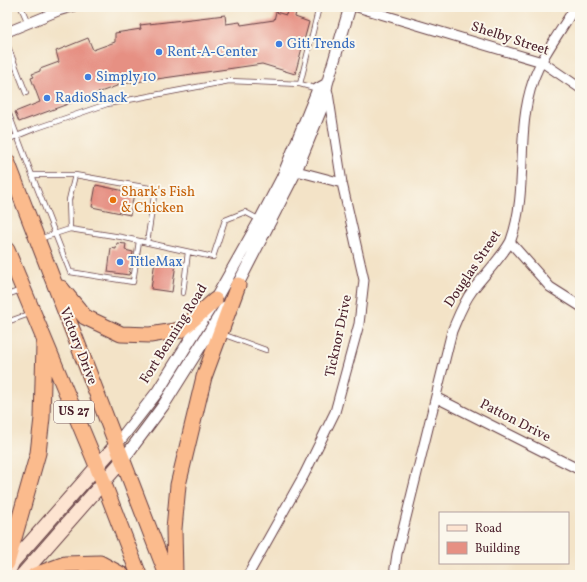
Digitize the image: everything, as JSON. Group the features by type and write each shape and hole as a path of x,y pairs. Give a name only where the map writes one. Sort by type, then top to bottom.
{"highway":[{"name":"Victory Drive","path":"7,161 167,575"},
{"name":"Victory Drive","path":"7,252 97,466 138,575"},
{"path":"53,278 85,317 121,334 150,335 181,330 215,300"},
{"path":"175,575 174,529 178,485 204,377 238,285"},
{"path":"7,563 38,453 42,418 44,340"},
{"path":"35,575 66,564 100,563 122,575"}],"main road":[{"name":"Fort Benning Road","path":"7,575 13,562 116,445"},
{"name":"Fort Benning Road","path":"22,575 122,461"}],"street":[{"path":"7,32 59,9 72,7"},
{"name":"Fort Benning Road","path":"122,461 163,406 238,285 291,169 324,102 323,86 350,7"},
{"name":"Shelby Street","path":"357,7 542,62 580,88"},
{"name":"Douglas Street","path":"394,575 397,554 437,398 452,331 460,310 471,292 510,242 517,221 527,109 533,82 542,62 575,7"},
{"name":"Ticknor Drive","path":"248,575 304,475 335,412 359,324 364,280 342,183 329,109 323,86"},
{"path":"291,169 342,183"},
{"name":"Fort Benning Road","path":"116,445 158,391 215,300 260,220 291,169"},
{"path":"510,242 550,287 580,306"},
{"name":"Patton Drive","path":"437,398 580,470"}],"lane":[{"path":"21,7 28,23"},
{"path":"300,84 319,7"},
{"path":"7,44 26,93"},
{"path":"7,140 107,104 229,81 323,86"},
{"path":"7,108 70,272 133,282 139,241"},
{"path":"32,175 75,175 155,189 147,243"},
{"path":"70,229 69,200 75,175"},
{"path":"38,240 70,229 139,241 213,257 225,220 245,212 260,220"},
{"path":"183,293 188,252"},
{"path":"7,295 23,290"},
{"path":"7,322 33,313"},
{"path":"220,333 266,350"}],"building":[{"path":"288,9 296,12 295,17 309,22 295,74 262,64 122,84 19,122 15,112 40,102 31,78 34,77 32,74 40,71 40,69 59,62 56,51 88,38 93,50 115,42 115,33 141,29 140,25 225,15 226,24 240,22 241,25 274,20 276,12 286,15"},
{"name":"Shark's Fish & Chicken","path":"96,185 134,193 130,215 92,207"},
{"name":"TitleMax","path":"117,243 126,244 125,250 133,252 129,275 108,272 111,248 116,249"},
{"path":"155,260 176,263 172,292 151,289"}],"place":[{"name":"Giti Trends","path":"279,44"},
{"name":"Rent-A-Center","path":"159,52"},
{"name":"Simply 10","path":"88,77"},
{"name":"RadioShack","path":"47,98"},
{"name":"Shark's Fish & Chicken","path":"113,200"},
{"name":"TitleMax","path":"120,262"}]}
